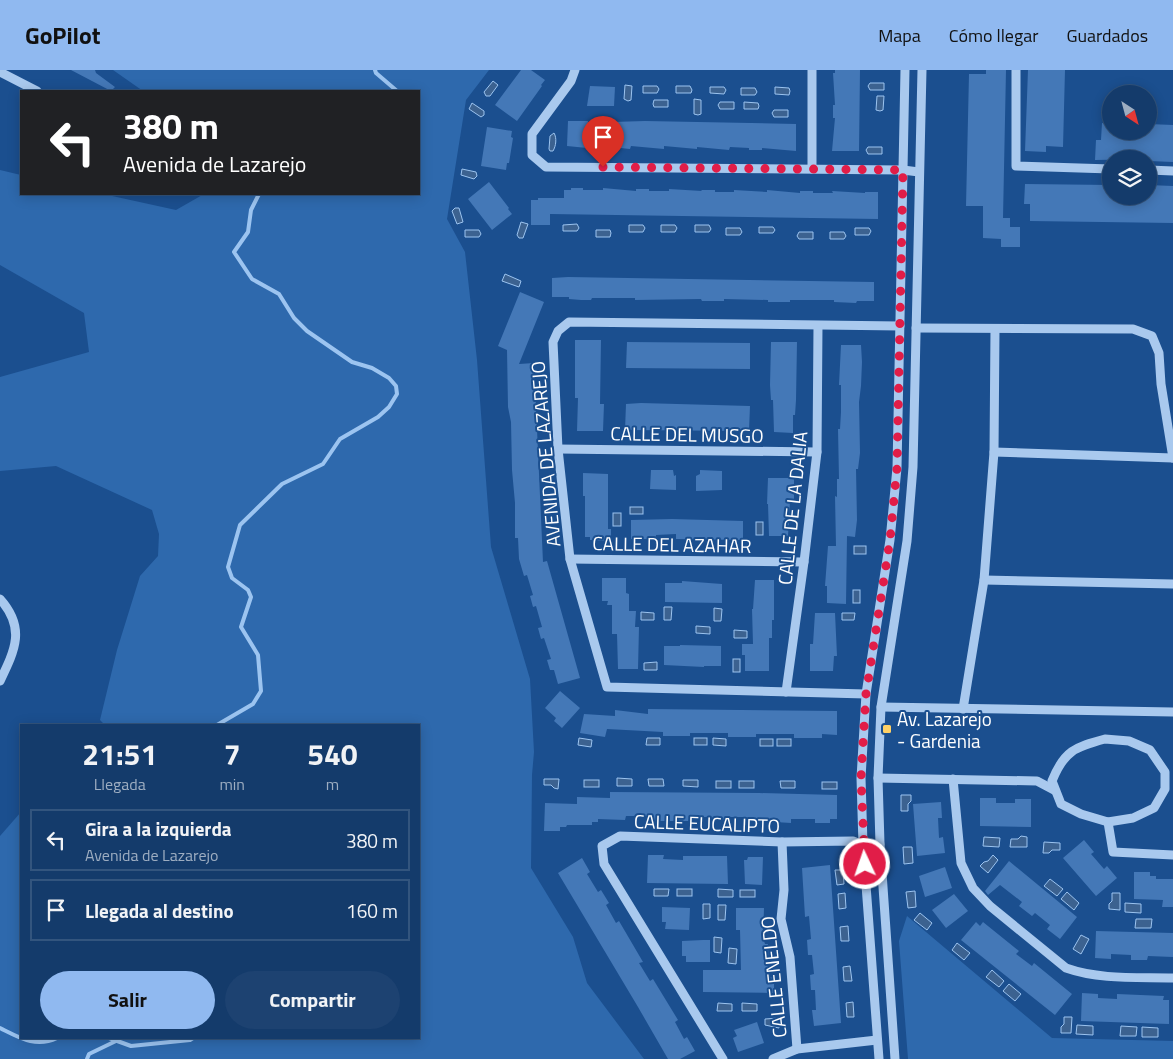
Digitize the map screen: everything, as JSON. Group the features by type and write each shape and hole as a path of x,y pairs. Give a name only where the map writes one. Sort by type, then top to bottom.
{"street":[{"path":"575,70 572,81 532,134 532,155 546,167 903,170 919,172"},
{"path":"812,70 812,169"},
{"path":"879,1059 861,778 866,694 890,540 897,468 905,70"},
{"path":"895,1059 880,844 878,778 881,707 907,540 913,467 922,70"},
{"path":"1016,70 1016,166 1102,169"},
{"path":"0,72 35,90"},
{"path":"1157,170 1173,171"},
{"name":"AVENIDA DE LAZAREJO","path":"866,694 606,687 570,559 558,449 553,342 558,331 569,322 900,326"},
{"name":"CALLE DE LA DALIA","path":"786,692 804,562 816,452 818,326"},
{"path":"916,328 1133,329 1152,336 1159,353 1161,384 1173,458 994,452"},
{"path":"963,709 984,580 994,452 995,329"},
{"name":"CALLE DEL MUSGO","path":"558,449 816,452"},
{"name":"CALLE DEL AZAHAR","path":"570,559 804,562"},
{"path":"984,580 1173,584"},
{"path":"0,599 16,623 15,651 0,681"},
{"path":"881,707 1173,712"},
{"path":"1104,738 1129,741 1150,750 1165,772 1165,789 1154,808 1133,818 1108,822 1081,814 1061,804 1052,781 1056,770 1063,758 1081,746 1104,738"},
{"path":"1037,781 1056,770"},
{"path":"878,778 1037,781 1054,790"},
{"path":"954,779 961,863 973,888 990,906 1066,968 1082,974 1099,977 1173,978"},
{"path":"1108,822 1114,852 1173,855"},
{"name":"CALLE EUCALIPTO","path":"723,1059 604,864 602,846 620,836 782,842 853,841 864,845 880,844"},
{"name":"CALLE ENELDO","path":"782,842 784,890 780,920 790,957 797,1049"},
{"path":"773,1059 797,1049 877,1040"}],"shaded area":[{"path":"113,70 489,70 466,100 447,219 465,252 477,360 491,547 530,679 534,752 531,868 573,937 587,983 644,1059 0,1059 0,836 20,813 20,1039 420,1039 420,724 104,724 100,720 117,650 140,576 158,556 159,534 152,510 56,466 0,471 0,377 89,352 84,313 0,265 0,170 20,175 20,195 108,195 176,210 202,195 420,195 420,90 142,90"},
{"path":"493,81 498,85 490,96 486,96 484,92"},
{"path":"870,83 884,83 884,90 870,90 868,86"},
{"path":"625,85 632,86 631,100 628,101 624,99"},
{"path":"643,86 657,86 659,89 657,93 643,93"},
{"path":"676,86 690,86 691,93 676,93"},
{"path":"710,87 724,87 726,90 724,94 710,93"},
{"path":"775,87 789,88 789,95 775,94"},
{"path":"741,88 755,88 757,92 755,95 741,95"},
{"path":"877,96 884,96 883,110 880,111 876,110"},
{"path":"694,99 701,100 701,114 694,114"},
{"path":"654,100 668,100 668,107 654,107"},
{"path":"720,102 734,102 734,109 720,109 718,105"},
{"path":"744,102 758,103 758,109 744,109"},
{"path":"472,103 484,111 484,115 481,117 469,109"},
{"path":"774,110 788,110 788,117 774,117 772,113"},
{"path":"554,133 556,137 555,144 553,151 550,151 550,136"},
{"path":"600,134 603,136 603,150 596,150 597,136"},
{"path":"868,147 882,147 882,154 868,154 866,150"},
{"path":"462,169 476,172 477,176 474,179 461,175"},
{"path":"455,208 459,208 463,222 457,224 452,211"},
{"path":"521,222 528,224 523,238 519,238 517,235"},
{"path":"577,224 579,228 577,231 563,231 563,225"},
{"path":"629,225 643,225 645,228 643,232 629,232"},
{"path":"661,225 675,225 677,228 675,232 661,232"},
{"path":"695,225 709,225 711,229 709,232 695,232"},
{"path":"759,227 773,227 775,230 773,233 759,233"},
{"path":"726,228 740,228 742,232 740,235 726,235"},
{"path":"855,228 869,228 871,231 869,235 855,235"},
{"path":"465,230 479,230 481,234 479,237 465,237"},
{"path":"596,230 610,230 610,237 596,237"},
{"path":"799,232 813,232 813,239 799,239 797,236"},
{"path":"830,232 844,232 846,236 844,239 830,239"},
{"path":"505,274 521,281 519,287 502,281"},
{"path":"630,507 643,507 643,514 630,514"},
{"path":"613,513 621,513 621,526 613,526"},
{"path":"756,522 763,522 763,535 756,535"},
{"path":"854,546 866,546 866,554 854,554"},
{"path":"853,590 860,590 860,603 853,603"},
{"path":"664,607 672,607 671,620 664,620"},
{"path":"714,608 722,609 721,621 714,621"},
{"path":"641,612 654,613 654,620 641,620"},
{"path":"842,613 855,613 854,620 842,620"},
{"path":"696,626 710,627 710,634 696,633"},
{"path":"734,630 747,631 747,638 734,638"},
{"path":"733,659 740,659 740,672 733,672"},
{"path":"657,662 657,670 644,670 644,663"},
{"path":"579,738 592,740 591,747 578,745"},
{"path":"647,738 660,738 660,745 646,745"},
{"path":"694,738 707,738 707,745 694,745"},
{"path":"713,738 726,739 726,746 713,745"},
{"path":"760,739 773,739 773,746 760,746"},
{"path":"777,739 791,739 791,746 777,746"},
{"path":"617,778 632,779 632,786 617,786"},
{"path":"544,779 559,779 558,789 551,785 544,785"},
{"path":"648,779 663,779 664,786 649,786"},
{"path":"584,780 599,780 599,787 584,787"},
{"path":"683,780 698,780 698,787 683,786"},
{"path":"716,781 731,781 731,788 716,788"},
{"path":"739,781 754,781 754,788 739,788"},
{"path":"780,781 795,781 795,788 781,788"},
{"path":"822,782 837,782 837,789 822,789"},
{"path":"901,795 911,795 908,811 901,811"},
{"path":"1021,836 1027,837 1027,847 1010,847 1011,839 1018,839"},
{"path":"984,837 1000,838 999,847 983,846"},
{"path":"1044,842 1060,843 1060,850 1043,853"},
{"path":"903,847 912,847 913,863 904,864"},
{"path":"993,855 998,860 988,873 980,866"},
{"path":"835,870 843,870 844,884 837,885"},
{"path":"1050,879 1063,889 1057,896 1044,886"},
{"path":"654,889 669,889 668,896 654,896"},
{"path":"677,889 692,889 692,896 677,896"},
{"path":"718,889 733,890 733,897 718,897"},
{"path":"740,890 755,890 755,897 740,897"},
{"path":"915,891 916,907 908,908 906,892"},
{"path":"1067,892 1079,903 1074,910 1061,899"},
{"path":"845,893 846,908 839,909 838,894"},
{"path":"1112,893 1120,893 1120,910 1109,909"},
{"path":"1125,903 1141,904 1141,913 1125,912"},
{"path":"703,904 710,904 710,918 703,919"},
{"path":"718,905 726,905 725,920 718,920"},
{"path":"920,913 932,923 927,930 914,920"},
{"path":"907,916 1052,1038 1173,1041 1173,1059 908,1059 899,941"},
{"path":"1136,919 1152,919 1151,928 1135,928"},
{"path":"848,926 849,941 841,941 840,927"},
{"path":"1081,935 1089,939 1081,954 1073,949"},
{"path":"714,937 722,938 721,953 714,952"},
{"path":"957,943 970,953 964,960 952,950"},
{"path":"729,948 737,949 736,964 728,963"},
{"path":"850,966 852,981 844,981 843,967"},
{"path":"992,970 1004,981 999,987 986,977"},
{"path":"1009,984 1021,994 1015,1001 1003,991"},
{"path":"853,1002 854,1017 847,1017 846,1003"},
{"path":"718,1003 732,1004 732,1011 717,1011"},
{"path":"742,1003 757,1004 757,1011 742,1011"},
{"path":"1064,1017 1072,1017 1071,1033 1061,1033"},
{"path":"779,1018 779,1028 765,1025 765,1019"},
{"path":"1077,1025 1093,1026 1093,1035 1076,1034"},
{"path":"1121,1026 1137,1027 1136,1036 1120,1036"},
{"path":"1142,1027 1158,1028 1158,1037 1142,1037"}],"building":[{"path":"71,70 95,70 96,73 115,87 109,90"},
{"path":"521,70 531,70 545,80 517,121 495,105"},
{"path":"835,70 860,70 859,151 832,151 835,118 833,118 833,105 835,105 833,73 835,73"},
{"path":"986,70 1006,70 1003,218 1010,218 1010,227 1020,227 1020,247 1001,247 1001,239 983,238 983,206 966,206 969,74 986,74"},
{"path":"1028,70 1065,70 1063,147 1046,146 1046,152 1025,151"},
{"path":"590,86 615,87 614,106 587,106"},
{"path":"568,121 588,121 587,148 567,146"},
{"path":"612,122 796,124 796,151 762,148 762,150 749,150 749,148 730,147 729,150 664,146 664,149 631,146 630,149 611,147"},
{"path":"1102,123 1102,140 1158,140 1158,124 1173,125 1173,162 1157,161 1157,150 1102,150 1102,160 1095,160 1096,140 1101,140"},
{"path":"487,127 512,131 511,137 513,138 506,170 481,166"},
{"path":"489,182 512,214 492,230 468,199"},
{"path":"1025,184 1102,185 1102,205 1157,205 1157,185 1173,186 1173,223 1030,221 1030,204 1024,204"},
{"path":"571,188 636,191 636,189 649,189 649,191 669,191 669,189 715,190 715,192 734,192 734,190 767,192 767,190 800,193 800,191 813,191 813,193 833,193 832,191 878,192 878,219 550,214 550,225 531,225 531,200 538,200 538,198 564,198 564,190 571,190"},
{"path":"552,278 874,282 874,301 857,301 856,303 834,302 834,300 768,302 768,300 724,299 724,301 702,301 701,299 635,300 635,298 592,298 591,300 581,300 569,299 569,297 552,297"},
{"path":"520,292 544,302 519,364 534,363 543,562 547,561 580,678 558,684 554,670 550,670 547,660 551,659 544,638 541,639 538,628 542,627 536,606 533,607 530,596 533,595 527,575 524,576 519,559 518,538 515,538 507,350 498,346"},
{"path":"575,340 601,340 600,404 604,404 603,431 577,431 578,398 575,398"},
{"path":"627,342 750,343 750,369 626,368"},
{"path":"771,342 797,342 796,400 795,415 793,415 793,433 774,432 773,400 771,400 770,385"},
{"path":"841,345 861,345 862,362 859,402 860,453 858,469 856,469 857,520 855,537 847,536 846,604 827,603 827,586 825,586 828,546 836,546 835,496 837,497 837,479 839,479 838,429 840,429 841,412 841,385 839,385"},
{"path":"626,404 750,406 749,431 625,430"},
{"path":"651,470 673,470 674,476 676,475 676,490 650,489"},
{"path":"700,470 722,471 722,490 696,491 696,476 700,474"},
{"path":"583,473 608,474 608,529 611,529 611,541 590,540 590,537 585,537"},
{"path":"768,478 794,478 794,501 790,501 788,536 769,536"},
{"path":"631,520 743,521 743,540 676,539 676,534 656,535 656,539 631,539"},
{"path":"602,578 626,578 626,593 629,594 629,611 636,611 635,627 639,627 638,669 618,669 617,634 612,634 612,605 607,605 608,601 602,601"},
{"path":"755,580 774,580 774,620 772,620 772,638 769,638 769,671 745,671 745,655 742,655 742,644 753,644 752,609"},
{"path":"682,581 722,584 722,603 665,602 665,583 682,583"},
{"path":"815,613 835,613 837,656 834,656 833,671 810,671 810,644 813,644"},
{"path":"664,646 721,646 721,666 664,665"},
{"path":"560,691 580,708 562,728 554,721 556,718 545,708"},
{"path":"648,709 837,711 837,735 822,734 822,738 794,738 794,734 756,734 756,737 728,737 728,733 690,733 690,736 663,736 663,732 607,729 605,737 580,733 584,714 615,716 615,710 648,714"},
{"path":"610,792 837,795 837,819 830,819 830,823 815,823 815,819 791,819 791,823 775,822 775,820 744,820 744,817 725,817 725,820 710,821 710,817 692,817 692,821 661,821 646,820 646,816 626,816 625,820 598,819 598,822 592,822 592,825 567,825 566,827 560,827 560,831 544,831 545,803 577,804 577,797 610,798"},
{"path":"980,798 996,798 996,803 1015,803 1015,799 1031,799 1031,827 980,826"},
{"path":"941,802 942,818 938,818 939,838 943,837 945,853 917,856 913,804"},
{"path":"1084,840 1094,852 1091,854 1104,869 1107,866 1117,878 1096,896 1063,858"},
{"path":"648,855 664,855 663,859 683,860 683,856 727,856 728,884 647,883"},
{"path":"748,857 763,857 762,885 745,884 744,860 747,860"},
{"path":"582,858 590,872 587,874 598,892 601,890 609,903 606,905 616,923 619,921 643,962 639,963 650,981 653,979 678,1020 675,1022 684,1039 687,1037 695,1051 680,1059 668,1059 558,873"},
{"path":"1009,861 1077,917 1060,939 1047,929 1050,925 1035,913 1032,916 1019,906 1022,902 1000,885 988,895 985,891"},
{"path":"830,865 841,1023 814,1026 812,1010 816,1010 815,990 811,990 810,975 814,974 812,955 808,955 807,940 811,939 809,916 805,917 802,868"},
{"path":"945,867 952,888 925,897 919,876"},
{"path":"1134,872 1150,872 1150,876 1156,876 1156,879 1173,879 1173,907 1162,907 1163,900 1134,899"},
{"path":"954,894 968,911 946,928 932,910"},
{"path":"662,907 690,908 689,930 665,929 666,922 662,922"},
{"path":"736,908 764,908 763,938 765,944 768,944 769,971 770,977 774,977 774,993 703,992 703,970 741,970 740,930 736,930"},
{"path":"976,922 980,926 983,922 1019,951 1016,954 1032,966 1034,963 1072,994 1055,1015 961,940"},
{"path":"1096,931 1173,933 1173,957 1148,956 1147,960 1131,960 1131,955 1111,954 1111,959 1095,958"},
{"path":"710,940 710,962 686,962 686,956 682,956 682,941"},
{"path":"1082,993 1098,994 1098,998 1117,999 1117,994 1164,996 1163,1000 1169,1000 1169,1024 1081,1021"},
{"path":"757,1022 764,1043 738,1052 733,1038 737,1036 734,1030"}],"waterway":[{"path":"375,70 396,90"},
{"path":"219,724 253,704 261,691 258,655 241,627 251,597 248,590 232,578 228,567 240,525 282,484 323,464 340,439 378,417 389,407 397,394 396,386 389,378 372,368 352,362 307,331 294,318 279,294 252,279 234,252 248,232 251,210 258,195"},
{"path":"0,1028 20,1038"},
{"path":"24,1039 35,1042 54,1039"},
{"path":"112,1039 131,1046 192,1039"},
{"path":"87,1059 89,1054 118,1040"}],"place":[{"name":"Av. Lazarejo - Gardenia","path":"887,729"}],"route":[{"path":"603,167 903,170 897,468 890,540 866,694 861,778 865,864"}]}
